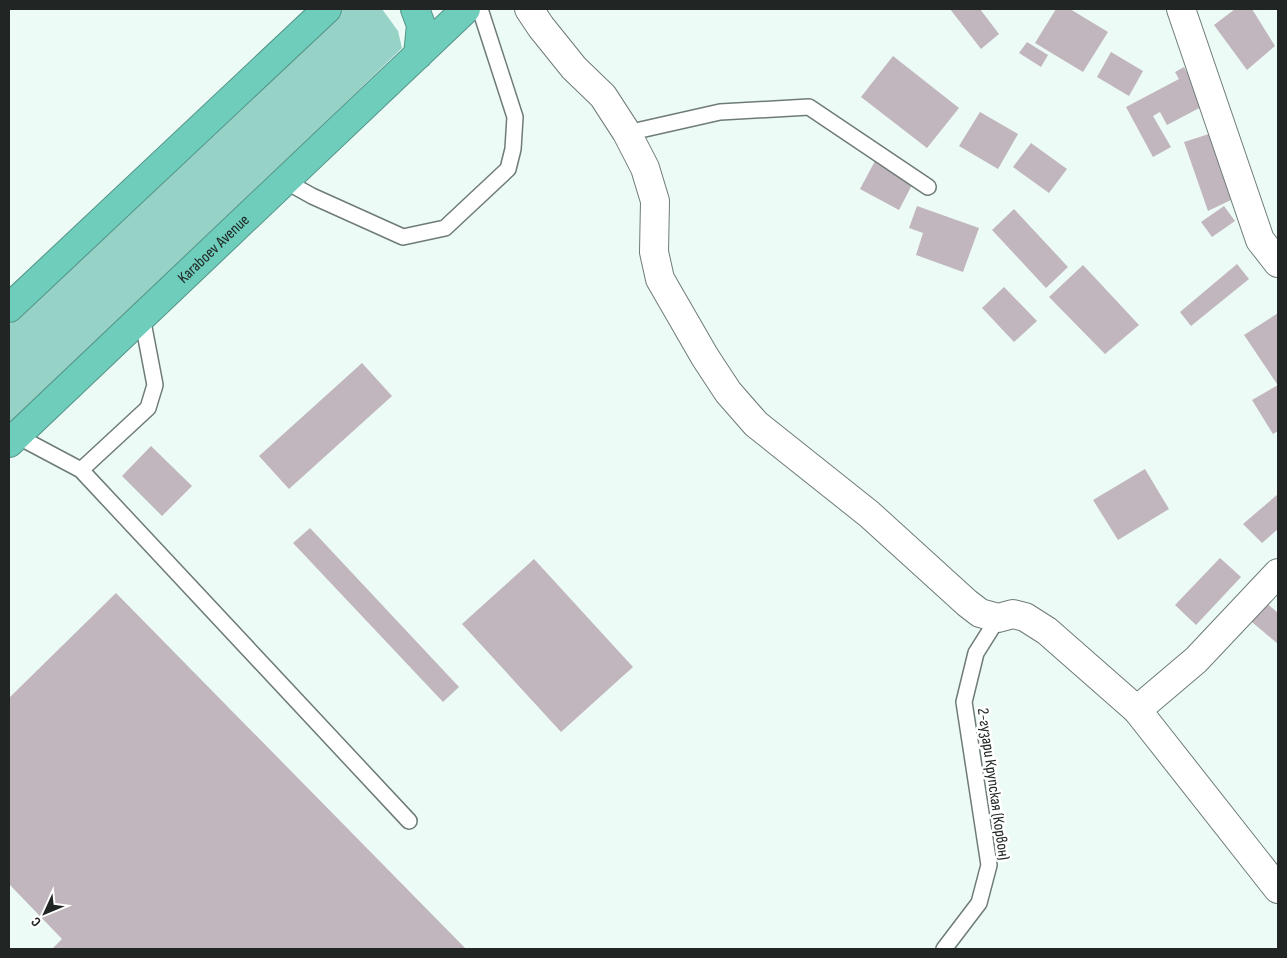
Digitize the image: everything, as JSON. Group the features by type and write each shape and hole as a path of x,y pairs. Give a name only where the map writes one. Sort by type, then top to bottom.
{"highway":[{"path":"9,308 327,9"},
{"path":"415,9 421,25 418,54"},
{"name":"Karaboev Avenue","path":"13,440 284,180 466,9"}],"street":[{"path":"530,9 541,27 574,68 603,96 627,133 646,168 655,201 654,252 660,279 704,357 728,392 756,424 869,514 967,603 980,613 998,618 1013,614 1047,631 1137,710 1278,889"},
{"path":"1181,9 1260,240 1278,263"},
{"path":"1137,710 1196,660 1278,573"}],"lane":[{"path":"284,180 312,196 403,237 445,228 508,169 513,149 515,117 480,9"},
{"path":"627,133 720,112 809,107 928,187"},
{"path":"81,470 148,408 155,385 142,317"},
{"path":"13,440 81,470 409,821"},
{"name":"2-гузари Крупская (Корвон)","path":"944,949 979,903 989,865 964,702 976,652 998,618"}],"green space":[{"path":"337,9 382,9 398,31 402,48 9,430 9,325"}],"building":[{"path":"950,9 980,9 999,34 981,49"},
{"path":"1056,9 1070,9 1108,32 1083,72 1035,43"},
{"path":"1235,9 1252,9 1275,46 1247,70 1214,25"},
{"path":"1027,42 1048,55 1041,67 1019,53"},
{"path":"1111,52 1143,71 1129,96 1097,77"},
{"path":"893,56 959,108 927,148 861,97"},
{"path":"1184,67 1205,105 1167,125 1160,112 1153,116 1171,147 1153,157 1126,107 1179,79 1175,72"},
{"path":"980,112 1018,134 998,169 959,146"},
{"path":"1212,133 1235,198 1208,211 1184,142"},
{"path":"1031,143 1067,169 1049,193 1013,167"},
{"path":"875,161 914,181 899,210 860,189"},
{"path":"917,206 979,228 963,272 916,255 923,233 909,228"},
{"path":"1224,206 1235,221 1212,237 1201,222"},
{"path":"1014,209 1068,267 1046,288 992,230"},
{"path":"1237,264 1249,279 1191,326 1180,312"},
{"path":"1083,265 1139,325 1105,354 1049,297"},
{"path":"1004,287 1037,321 1014,342 982,308"},
{"path":"1278,313 1278,383 1277,384 1244,335"},
{"path":"362,363 392,396 289,489 259,456"},
{"path":"1278,385 1278,431 1273,434 1252,400"},
{"path":"151,446 192,486 162,516 122,476"},
{"path":"1145,469 1169,509 1118,540 1093,500"},
{"path":"1278,494 1278,529 1262,543 1243,524"},
{"path":"310,528 459,687 443,702 293,543"},
{"path":"1220,558 1241,577 1196,625 1175,605"},
{"path":"534,559 633,667 561,732 462,624"},
{"path":"116,593 466,949 52,949 62,939 9,884 9,698"},
{"path":"1261,598 1278,613 1278,644 1246,617"}]}
